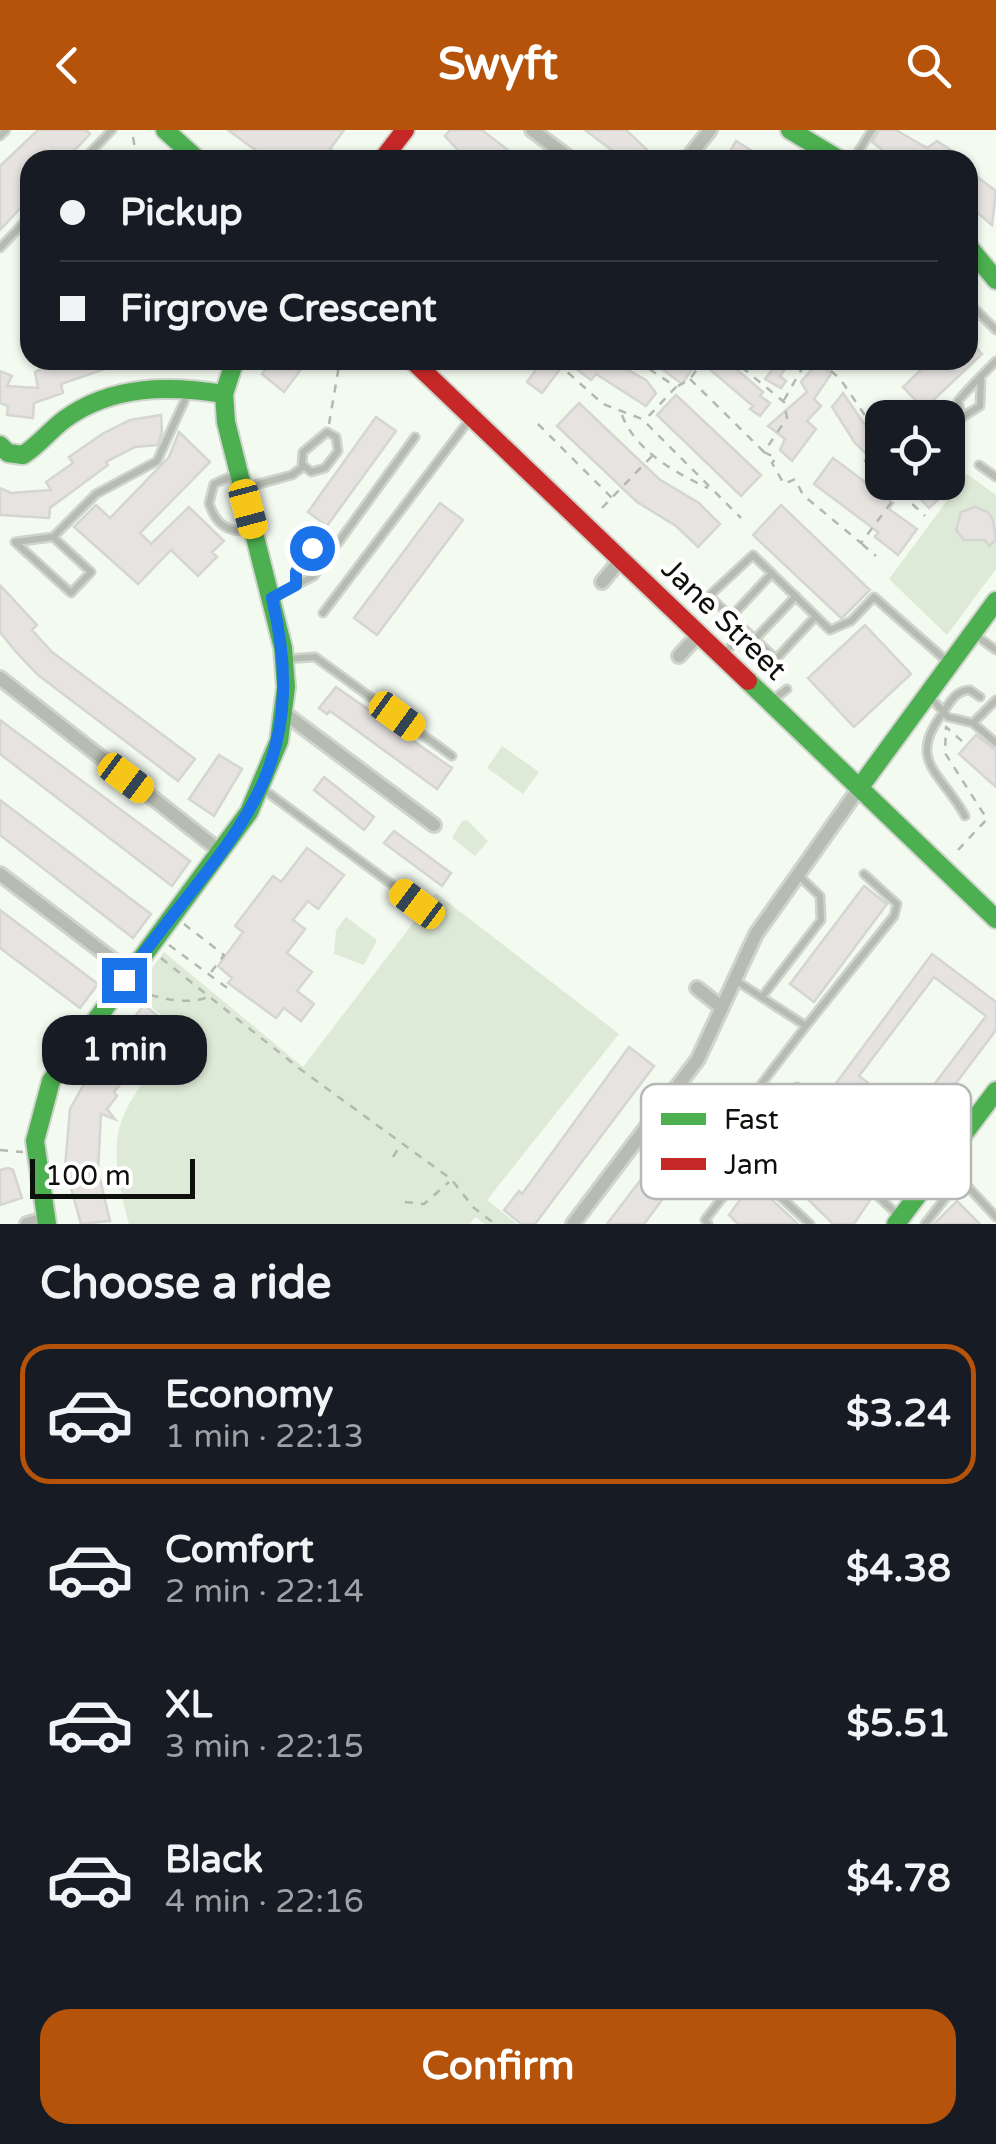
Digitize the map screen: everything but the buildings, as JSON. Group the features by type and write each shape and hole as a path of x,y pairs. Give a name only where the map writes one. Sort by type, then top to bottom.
{"street":[{"path":"165,130 187,150"},
{"path":"390,150 406,130"},
{"path":"532,130 559,150"},
{"path":"694,150 710,130"},
{"path":"790,130 823,150"},
{"path":"978,258 996,280"},
{"path":"40,1222 34,1152 43,1098 57,1070 220,851 262,788 284,713 284,659 224,394 232,370"},
{"name":"Jane Street","path":"423,370 996,918"},
{"path":"0,445 8,453 24,455 73,413 108,396 150,387 224,394"},
{"path":"602,582 622,558"},
{"path":"680,1084 698,1060 756,934 996,601"},
{"path":"679,656 699,634"},
{"path":"0,678 220,851"},
{"path":"284,713 434,825"},
{"path":"0,874 126,976"},
{"path":"697,988 721,1007"},
{"path":"971,1125 996,1093"},
{"path":"572,1224 641,1134"}],"lane":[{"path":"0,136 6,130"},
{"path":"96,130 104,138"},
{"path":"93,150 112,130"},
{"path":"0,248 20,227"},
{"path":"978,312 996,330"},
{"path":"981,376 980,406 961,418 958,401 981,376 996,360"},
{"path":"53,537 91,572 71,592 15,542 53,537 96,494 157,460 190,390"},
{"path":"323,614 472,416"},
{"path":"327,432 336,437 338,451 318,472 304,466 303,452 327,432"},
{"path":"272,598 314,576 415,437"},
{"path":"979,465 996,477"},
{"path":"254,529 237,532 223,527 209,502 214,484 292,475 304,466"},
{"path":"296,585 296,572 312,548"},
{"path":"816,616 776,659 709,596 749,554 772,573 796,596 816,616 830,630 850,620 874,597 950,664"},
{"path":"731,617 772,573"},
{"path":"754,639 796,596"},
{"path":"722,656 745,630"},
{"path":"973,633 996,650"},
{"path":"284,659 315,657 452,756"},
{"path":"770,702 787,689"},
{"path":"965,816 954,794 928,765 926,740 942,712 964,689 980,697"},
{"path":"926,694 942,712 973,723 996,742"},
{"path":"973,723 996,700"},
{"path":"262,788 417,904"},
{"path":"762,996 821,920 820,896 797,874"},
{"path":"761,1084 894,916 897,904 892,896 864,874"},
{"path":"734,979 806,1026"},
{"path":"971,1190 996,1217"},
{"path":"708,1224 704,1220 721,1199"},
{"path":"783,1199 810,1224"},
{"path":"881,1199 904,1220"},
{"path":"925,1224 944,1199"}],"path":[{"path":"133,137 135,150"},
{"path":"327,432 338,370"},
{"path":"565,370 603,404 644,421 695,467 709,489 741,518"},
{"path":"651,370 676,387"},
{"path":"644,421 697,370"},
{"path":"746,370 784,402"},
{"path":"764,452 787,418 784,402 802,370"},
{"path":"830,370 865,415"},
{"path":"690,379 764,452 776,458 772,463 784,484 795,479 803,495 876,556"},
{"path":"621,413 636,440 677,474 709,489"},
{"path":"538,424 612,498"},
{"path":"602,508 654,454"},
{"path":"861,543 893,500"},
{"path":"908,500 926,516"},
{"path":"958,850 987,819 945,754 946,727 963,742"},
{"path":"183,924 224,954 209,975"},
{"path":"168,944 230,990"},
{"path":"148,948 300,1069 451,1180 474,1208 495,1224"},
{"path":"126,976 152,995 198,1001 211,996"},
{"path":"393,1157 402,1143"},
{"path":"0,1150 19,1152"},
{"path":"404,1202 426,1202 451,1180"}],"green space":[{"path":"967,474 996,495 996,569 947,635 889,579 948,500 965,500"},
{"path":"502,746 539,772 523,794 487,768"},
{"path":"467,820 488,841 475,856 452,838 462,821"},
{"path":"436,893 619,1034 487,1200 517,1224 485,1224 475,1217 470,1224 129,1224 117,1161 117,1138 132,1100 182,1031 133,993 164,952 303,1067"},
{"path":"346,917 377,940 364,965 334,954 336,930"}],"traffic: fast":[{"path":"165,130 187,150"},
{"path":"790,130 823,150"},
{"path":"978,258 996,280"},
{"path":"47,1224 35,1141 51,1081 249,812 279,741 286,687 283,648 226,422 224,394 232,370"},
{"path":"0,445 8,453 23,455 65,419 102,399 121,394 162,389 224,394"},
{"path":"860,787 996,601"},
{"path":"748,681 996,919"},
{"path":"971,1124 996,1091"},
{"path":"896,1224 915,1199"}],"traffic: jam":[{"path":"390,150 405,130"},
{"path":"422,370 748,681"}],"route":[{"path":"124,980 235,832 265,782 279,742 286,687 283,648 272,598 296,585 296,572 312,548"}]}
